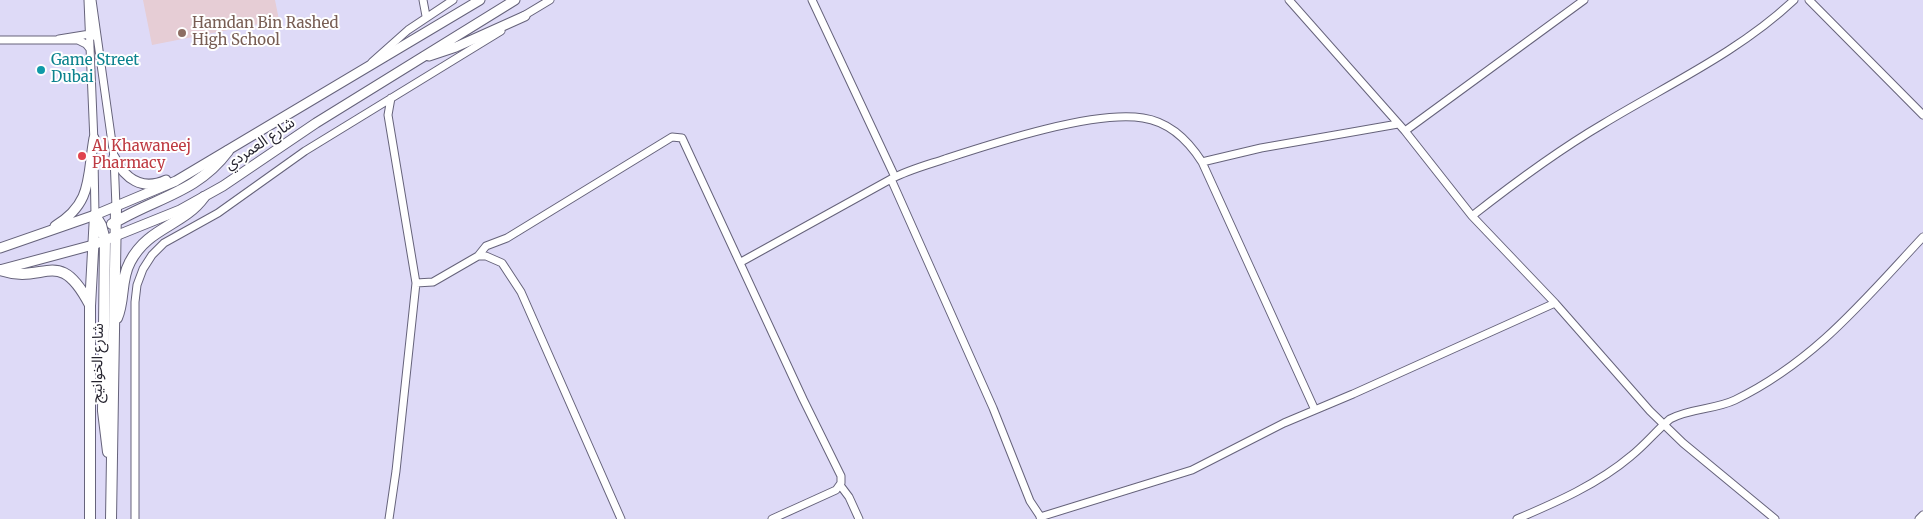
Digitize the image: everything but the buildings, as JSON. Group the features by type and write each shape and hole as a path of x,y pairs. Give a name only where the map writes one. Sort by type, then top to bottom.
{"highway":[{"path":"115,222 200,180 216,167 228,151"},
{"path":"114,325 120,309 124,275 138,249 156,232 189,213 204,197"},
{"path":"112,464 103,420 108,236 115,222 116,207"},
{"path":"95,215 108,236"},
{"name":"شارع الخوانيج","path":"90,519 90,306 95,215"},
{"path":"93,245 108,236"},
{"name":"شارع الخوانيج","path":"108,236 114,325 112,519"},
{"path":"0,270 19,274 47,270 63,272 77,282 90,306"}],"main road":[{"name":"شارع العمردي","path":"0,248 116,207 192,172 480,0"},
{"name":"شارع العمردي","path":"108,236 165,217 204,197 302,132 515,0"},
{"path":"422,58 448,51 525,16"},
{"path":"38,236 64,221 80,205 90,178 94,138"},
{"path":"114,157 123,174 140,184 155,184 192,172"},
{"path":"0,270 93,245"}],"street":[{"path":"88,0 90,87 94,138 95,215"},
{"path":"92,0 112,138 116,207"},
{"path":"423,0 426,16"},
{"path":"365,69 397,39 426,16 453,0"},
{"path":"135,519 135,302 137,285 147,262 164,243 218,212 291,161 550,0"},
{"path":"812,0 893,178 993,408 1030,501 1041,518 1192,470 1284,423 1555,303"},
{"path":"1289,0 1405,131 1472,216 1555,303 1663,425 1775,519"},
{"path":"1405,131 1584,0"},
{"path":"1472,216 1516,182 1574,142 1750,36 1794,0"},
{"path":"1809,0 1923,115"},
{"path":"59,39 90,34"},
{"path":"90,34 95,40 100,83 112,138"},
{"path":"0,40 81,40 90,49"},
{"path":"389,519 416,283 388,115 391,98"},
{"path":"374,109 388,115"},
{"path":"741,262 893,178 970,151 1038,132 1089,120 1128,117 1144,118 1172,129 1189,144 1202,162 1315,410"},
{"path":"1202,162 1261,148 1398,124"},
{"path":"416,283 433,282 478,256 486,246 507,238 675,136 684,140 803,399 841,476 840,485 833,492 772,519"},
{"path":"1517,519 1570,496 1602,477 1630,457 1663,425 1677,415 1714,408 1734,401 1804,357 1835,332 1923,237"},
{"path":"478,256 486,256 502,263 517,284 620,518"},
{"path":"840,485 849,497 859,519"},
{"path":"1919,519 1923,515"}],"shaded area":[{"name":"Hamdan Bin Rashed High School","path":"143,0 275,0 279,20 152,45"}],"place":[{"name":"Hamdan Bin Rashed High School","path":"182,33"},
{"name":"Game Street Dubai","path":"41,70"},
{"name":"Al Khawaneej Pharmacy","path":"82,156"}]}
